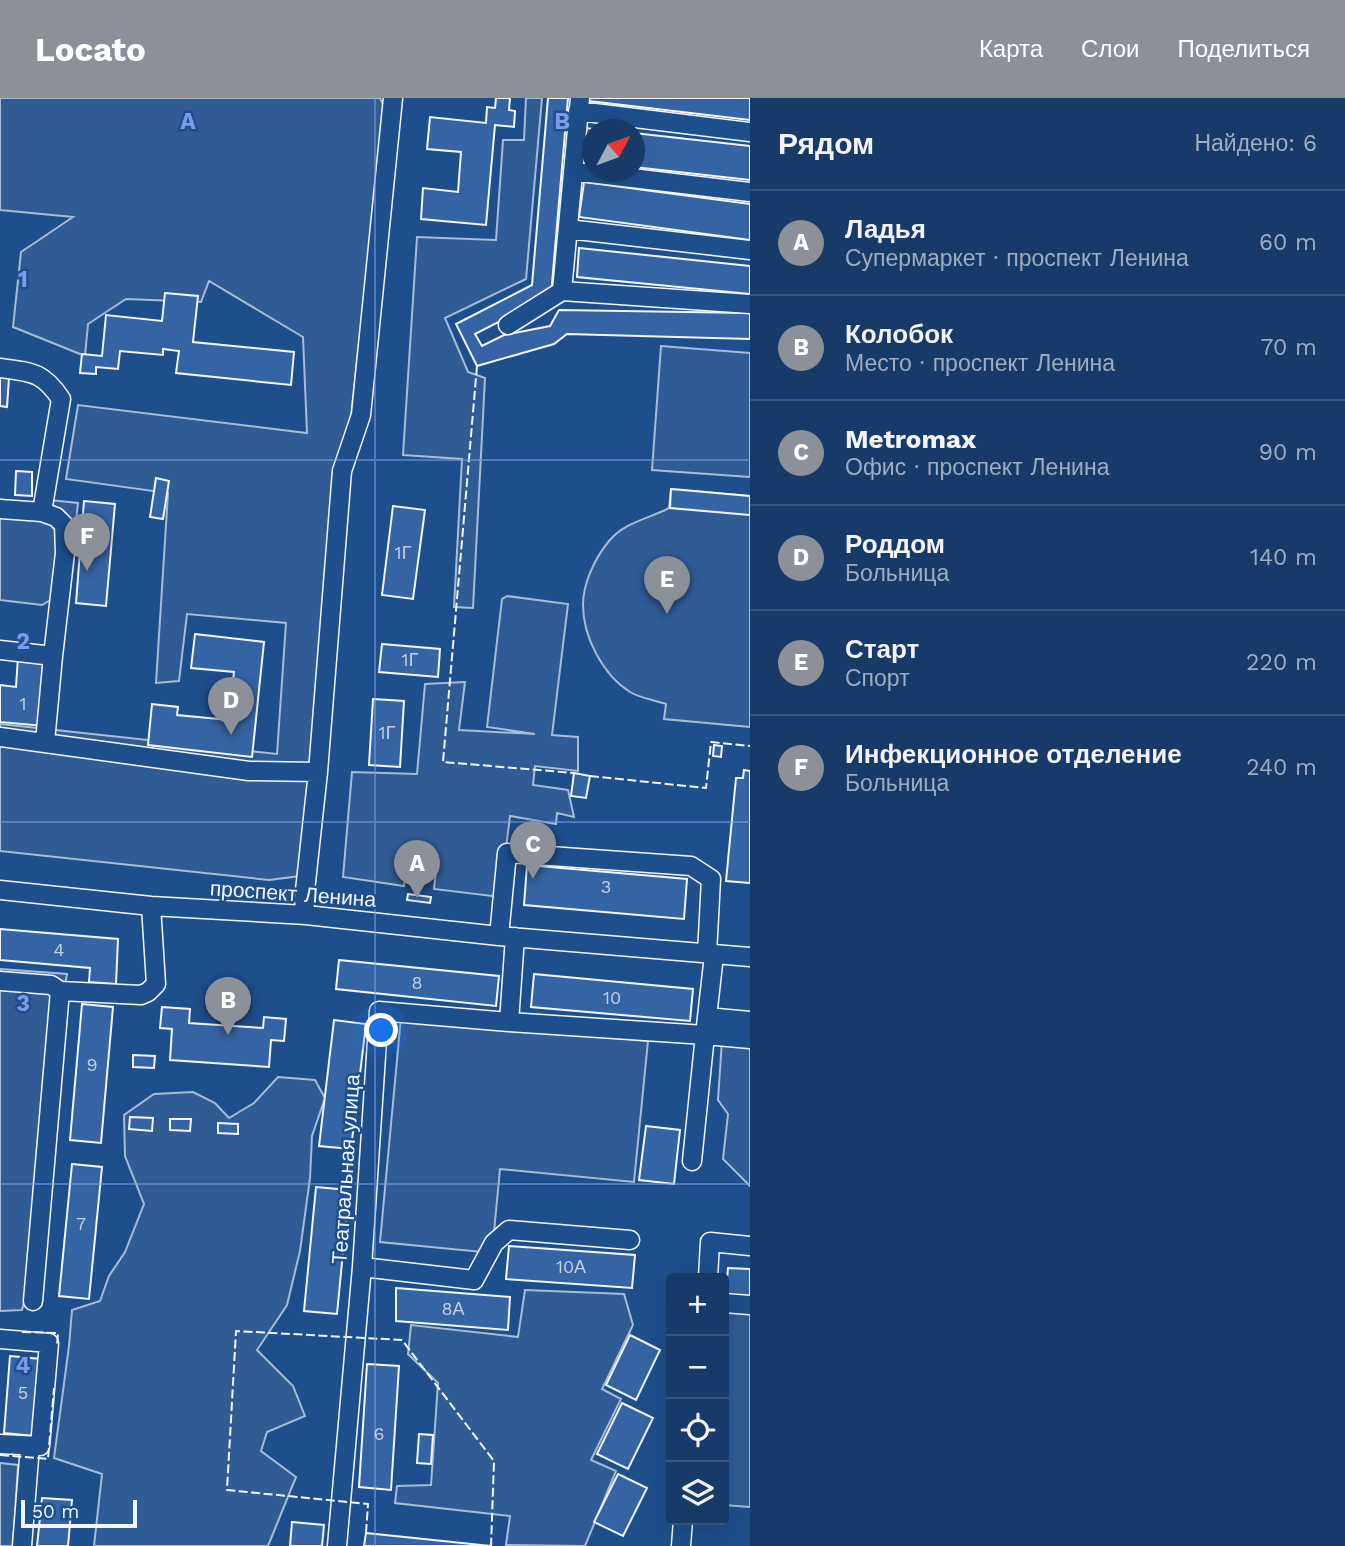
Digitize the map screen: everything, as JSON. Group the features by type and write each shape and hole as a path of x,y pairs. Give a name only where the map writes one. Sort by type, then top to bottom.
{"street":[{"path":"306,915 304,900 318,772 342,471 360,415 393,98"},
{"path":"562,291 579,105 750,132"},
{"path":"573,171 750,192"},
{"path":"568,229 750,250"},
{"path":"508,324 562,291 750,304"},
{"path":"0,368 27,371 49,381 61,399 42,512"},
{"path":"0,509 42,512 56,517 64,525 65,553 45,742"},
{"path":"0,650 53,656"},
{"path":"0,737 250,771 318,772"},
{"path":"692,1161 705,1035 707,1017 711,879 691,866 508,852 509,1022 705,1035 750,1039"},
{"name":"проспект Ленина","path":"0,890 151,906 306,915 750,957"},
{"path":"0,981 51,985 60,991 141,995 148,992 156,984 151,906"},
{"path":"33,1301 60,991"},
{"name":"Театральная улица","path":"337,1546 362,1266 379,1011 509,1022"},
{"path":"707,1017 750,1021"},
{"path":"362,1266 474,1280 494,1243 509,1230 630,1240"},
{"path":"708,1273 710,1242 750,1246"},
{"path":"729,1303 750,1305"},
{"path":"0,1339 49,1343 40,1446 0,1444"},
{"path":"22,1546 30,1446"},
{"path":"681,1546 683,1525"}],"shaded area":[{"path":"0,98 380,98 385,109 300,876 269,880 0,851 0,724 277,754 286,623 187,614 179,681 156,683 168,493 66,479 78,405 307,433 303,337 209,281 201,302 126,299 88,324 85,356 13,327 21,252 73,217 0,210"},
{"path":"526,98 542,98 526,279 445,318 468,372 485,378 473,608 454,607 462,459 403,455 417,237 496,240 503,140 524,140"},
{"path":"661,346 750,353 750,477 652,470"},
{"path":"671,489 750,496 750,727 664,719 666,704 634,694 611,676 596,654 587,630 584,597 591,571 599,555 622,529 669,508"},
{"path":"40,499 78,503 68,590 42,605 0,600 0,504 39,508"},
{"path":"507,596 568,604 552,735 578,737 578,771 535,766 533,785 568,790 574,817 557,813 556,824 510,816 500,897 434,889 436,871 408,863 404,886 343,877 352,772 417,774 425,684 465,682 459,730 535,734 487,727 502,599"},
{"path":"0,969 67,974 48,1081 37,1252 22,1310 0,1311"},
{"path":"401,1017 648,1041 634,1182 500,1169 492,1253 380,1242"},
{"path":"722,1040 750,1043 750,1186 723,1159 728,1114 718,1100"},
{"path":"278,1077 315,1080 325,1098 312,1136 310,1178 300,1251 287,1305 257,1350 293,1386 305,1416 267,1432 261,1451 296,1477 268,1546 94,1546 102,1474 54,1458 72,1310 100,1301 109,1276 125,1252 144,1204 125,1156 124,1115 154,1094 193,1092 215,1103 229,1118 254,1103"},
{"path":"525,1290 624,1294 633,1325 602,1389 621,1399 591,1460 616,1471 585,1546 506,1545 510,1516 395,1503 397,1486 431,1485 438,1383 408,1354 411,1325 518,1337"},
{"path":"729,1306 750,1308 750,1507 729,1505"},
{"path":"0,1463 18,1465 13,1546 0,1546"}],"building":[{"path":"496,98 510,98 509,110 515,111 514,127 495,125 486,225 421,219 423,188 458,192 461,152 427,149 430,117 486,123 487,107 495,108"},
{"path":"548,98 568,98 551,295 475,334 482,346 504,335 550,326 559,310 750,313 750,339 567,334 554,344 477,366 456,324 532,285"},
{"path":"589,98 750,98 750,120 589,101"},
{"path":"645,134 750,146 750,180 645,168"},
{"path":"584,182 750,204 750,240 579,217"},
{"path":"579,248 750,266 750,294 577,277"},
{"path":"165,293 198,296 193,342 294,352 291,385 176,373 179,351 163,349 163,355 120,351 118,369 96,367 96,374 80,373 82,354 102,356 106,315 162,321"},
{"path":"0,377 9,378 7,407 0,406"},
{"path":"16,471 32,472 32,496 15,495"},
{"path":"156,478 169,481 163,519 150,517"},
{"path":"671,489 750,496 750,515 670,508"},
{"path":"84,501 115,504 106,606 76,603"},
{"path":"393,506 425,510 413,599 382,595"},
{"path":"195,634 264,642 252,757 148,745 152,704 178,707 177,715 229,720 234,672 191,668"},
{"path":"382,644 440,649 438,677 379,672"},
{"path":"18,657 50,660 44,726 0,722 0,685 16,687"},
{"path":"373,699 404,701 400,767 369,765"},
{"path":"714,745 722,746 721,757 713,756"},
{"path":"744,770 750,771 750,883 726,881 736,778 743,778"},
{"path":"574,773 590,776 586,798 571,796"},
{"path":"527,865 687,879 684,919 524,905"},
{"path":"408,894 431,897 430,903 407,900"},
{"path":"0,929 118,939 116,984 89,982 90,968 0,960"},
{"path":"339,960 499,976 496,1006 336,989"},
{"path":"534,974 693,989 690,1021 531,1007"},
{"path":"82,1004 113,1007 101,1143 70,1140"},
{"path":"162,1007 190,1009 189,1023 263,1028 264,1017 286,1019 284,1041 271,1040 269,1067 170,1060 172,1029 160,1028"},
{"path":"334,1020 366,1024 351,1149 319,1146"},
{"path":"133,1055 155,1056 154,1068 133,1067"},
{"path":"130,1117 153,1118 152,1131 129,1129"},
{"path":"170,1119 191,1119 190,1131 170,1130"},
{"path":"218,1123 238,1124 238,1134 218,1133"},
{"path":"646,1126 680,1130 674,1184 639,1180"},
{"path":"72,1164 102,1167 89,1299 59,1296"},
{"path":"316,1187 349,1190 337,1314 304,1311"},
{"path":"509,1246 635,1255 632,1288 506,1279"},
{"path":"728,1268 750,1269 750,1302 729,1300"},
{"path":"396,1288 510,1297 508,1330 396,1321"},
{"path":"630,1335 660,1350 636,1400 606,1385"},
{"path":"10,1356 41,1359 34,1436 4,1433"},
{"path":"367,1364 399,1366 391,1490 359,1487"},
{"path":"622,1403 653,1418 628,1469 597,1454"},
{"path":"419,1434 433,1435 431,1464 417,1463"},
{"path":"618,1474 647,1488 623,1536 594,1522"},
{"path":"42,1498 72,1500 68,1546 37,1546"},
{"path":"292,1522 324,1525 322,1546 290,1546"},
{"path":"366,1533 491,1546 364,1546"}],"fence":[{"path":"477,366 443,762 574,773"},
{"path":"590,776 706,788 711,742 750,746"},
{"path":"366,1533 368,1504 227,1490 236,1331 402,1340 494,1461 491,1546"},
{"path":"22,1332 58,1333 57,1346"},
{"path":"0,1455 48,1459 54,1388"}],"place":[{"name":"Инфекционное отделение","path":"87,571"},
{"name":"Старт","path":"667,614"},
{"name":"Роддом","path":"231,735"},
{"name":"Metromax","path":"533,879"},
{"name":"Ладья","path":"417,898"},
{"name":"Колобок","path":"228,1035"}]}
